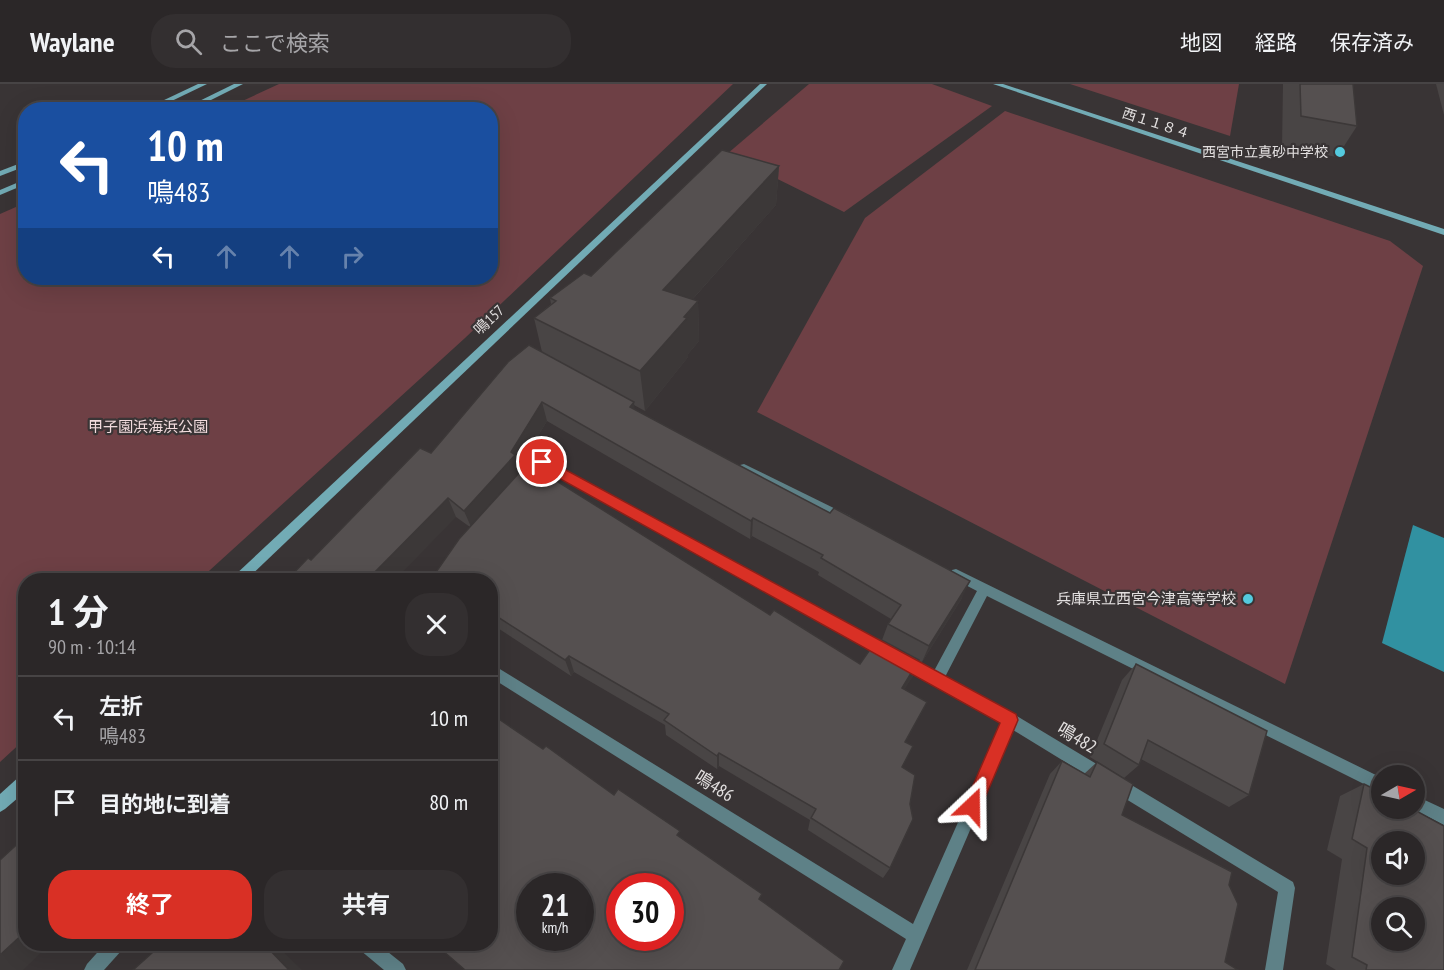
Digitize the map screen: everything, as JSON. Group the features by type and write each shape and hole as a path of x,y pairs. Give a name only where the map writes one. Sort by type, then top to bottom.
{"street":[{"path":"164,102 204,84"},
{"path":"201,102 240,84"},
{"name":"鳴157","path":"245,573 764,84"},
{"name":"西１１８４","path":"996,84 1444,232"},
{"path":"0,174 18,166"},
{"path":"0,193 18,185"},
{"path":"519,488 542,462 1010,720 902,970"},
{"path":"732,462 858,525"},
{"path":"942,567 1371,781"},
{"path":"937,680 984,588"},
{"name":"鳴486","path":"498,674 916,936"},
{"name":"鳴482","path":"1010,720 1287,888 1274,970"},
{"path":"0,804 18,787"},
{"path":"1425,808 1444,817"},
{"path":"93,970 110,951"},
{"path":"374,951 397,970"}],"green space":[{"name":"甲子園浜海浜公園","path":"279,84 733,84 465,338 207,573 18,573 18,745 0,762 0,214 18,206 18,285 498,285 498,102 240,102"},
{"path":"809,84 932,84 992,106 844,212 727,154"},
{"path":"1070,84 1239,84 1230,136"},
{"name":"兵庫県立西宮今津高等学校","path":"1005,111 1390,241 1423,266 1285,684 757,412 865,218"}],"water":[{"path":"1413,525 1444,538 1444,672 1382,643"}],"building":[{"path":"1300,84 1353,84 1357,126 1301,116"},
{"path":"722,150 779,166 663,290 698,301 684,317 687,318 640,371 534,318 556,301 550,298 584,273 591,276"},
{"path":"529,345 634,402 630,407 830,513 834,508 970,581 929,646 888,624 901,605 821,558 823,555 753,518 751,521 542,402 511,452 515,455 464,511 448,498 374,573 294,573 308,558 311,560 420,448 431,453 508,362"},
{"path":"528,463 770,615 774,610 860,664 878,638 919,660 902,688 927,702 905,742 913,746 902,767 915,775 910,804 913,819 890,868 811,818 816,809 719,753 717,756 664,720 669,714 569,656 565,660 498,617 498,573 435,573 459,539"},
{"path":"1136,664 1267,731 1249,795 1148,740 1139,765 1104,744"},
{"path":"498,718 543,749 546,746 614,795 618,789 680,831 677,835 762,894 759,899 844,961 839,970 465,970 443,951 498,951"},
{"path":"1062,761 1090,777 1097,762 1133,784 1122,815 1232,872 1229,885 1238,904 1225,962 1238,970 975,970"},
{"path":"1364,784 1371,788 1371,819 1425,819 1425,816 1444,826 1444,970 1366,970 1367,965 1352,957 1367,848 1352,839"},
{"path":"18,843 18,938 0,955 0,860"},
{"path":"154,951 271,951 289,970 133,970"}],"place":[{"name":"西宮市立真砂中学校","path":"1340,152"},
{"name":"兵庫県立西宮今津高等学校","path":"1248,599"}],"route":[{"path":"542,462 1010,720 972,806"}]}
